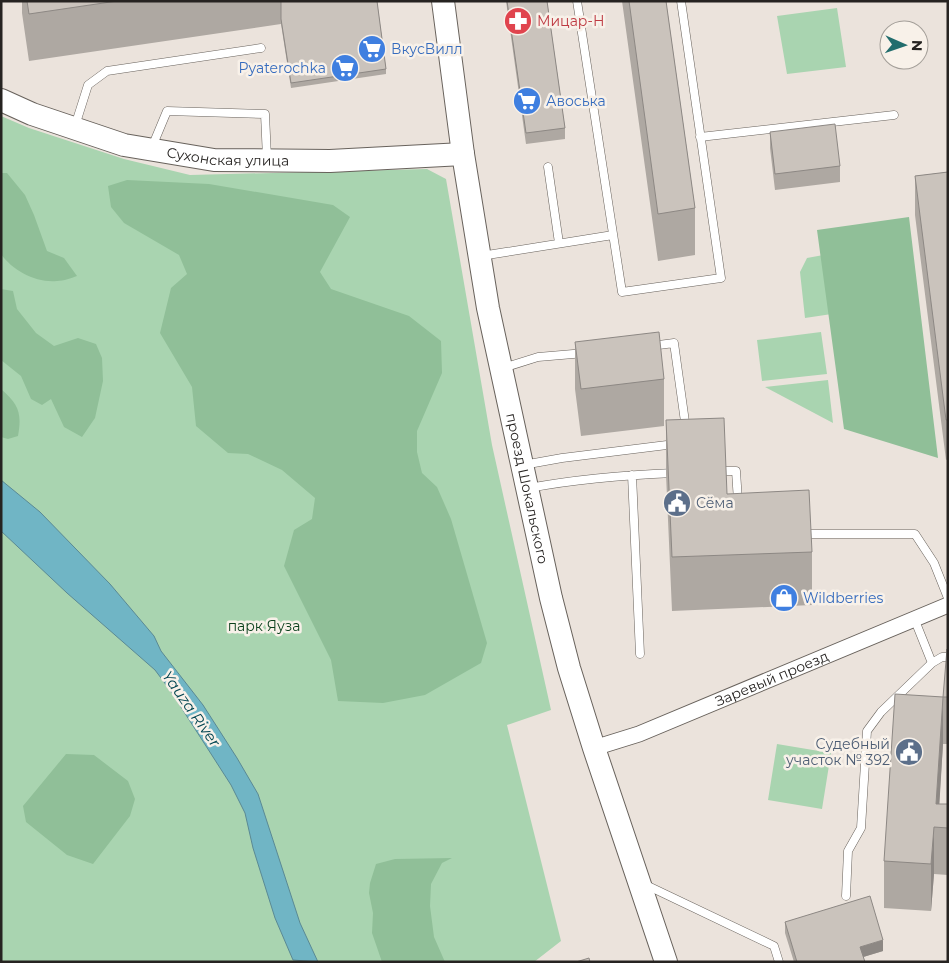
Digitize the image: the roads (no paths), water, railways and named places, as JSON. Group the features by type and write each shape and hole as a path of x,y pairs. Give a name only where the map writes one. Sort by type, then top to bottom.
{"street":[{"name":"проезд Шокальского","path":"443,1 463,154 480,256 501,368 550,598 594,748 666,962"},
{"name":"Сухонская улица","path":"1,100 32,114 124,145 214,160 330,161 463,154"},
{"name":"Заревый проезд","path":"594,748 639,734 948,605"}],"lane":[{"path":"577,1 622,292 720,278 681,1"},
{"path":"74,128 88,85 106,72 261,48"},
{"path":"151,149 167,112 264,114 267,160"},
{"path":"700,137 894,115"},
{"path":"548,167 559,243"},
{"path":"480,256 613,235"},
{"path":"640,348 674,343 687,434"},
{"path":"501,368 538,357 594,352"},
{"path":"521,465 562,458 688,443"},
{"path":"707,472 736,470 738,507"},
{"path":"526,488 566,481 679,473"},
{"path":"632,475 640,654"},
{"path":"790,534 915,534 934,563 948,598"},
{"path":"914,618 932,663"},
{"path":"846,896 848,851 862,828 867,731 881,712 932,663 942,657 948,658"},
{"path":"639,882 774,946 779,962"}],"water":[{"name":"Yauza River","path":"1,480 40,512 110,584 154,636 161,651 203,705 258,794 300,923 318,962 293,960 275,918 253,848 245,813 231,785 170,690 155,670 67,593 1,531"}],"place":[{"name":"Мицар-Н","path":"518,21"},
{"name":"ВкусВилл","path":"372,49"},
{"name":"Pyaterochka","path":"345,68"},
{"name":"Авоська","path":"527,101"},
{"name":"Сёма","path":"677,503"},
{"name":"Wildberries","path":"784,598"},
{"name":"Судебный участок № 392","path":"909,752"}],"park label":[{"name":"парк Яуза","path":"264,626"}]}
